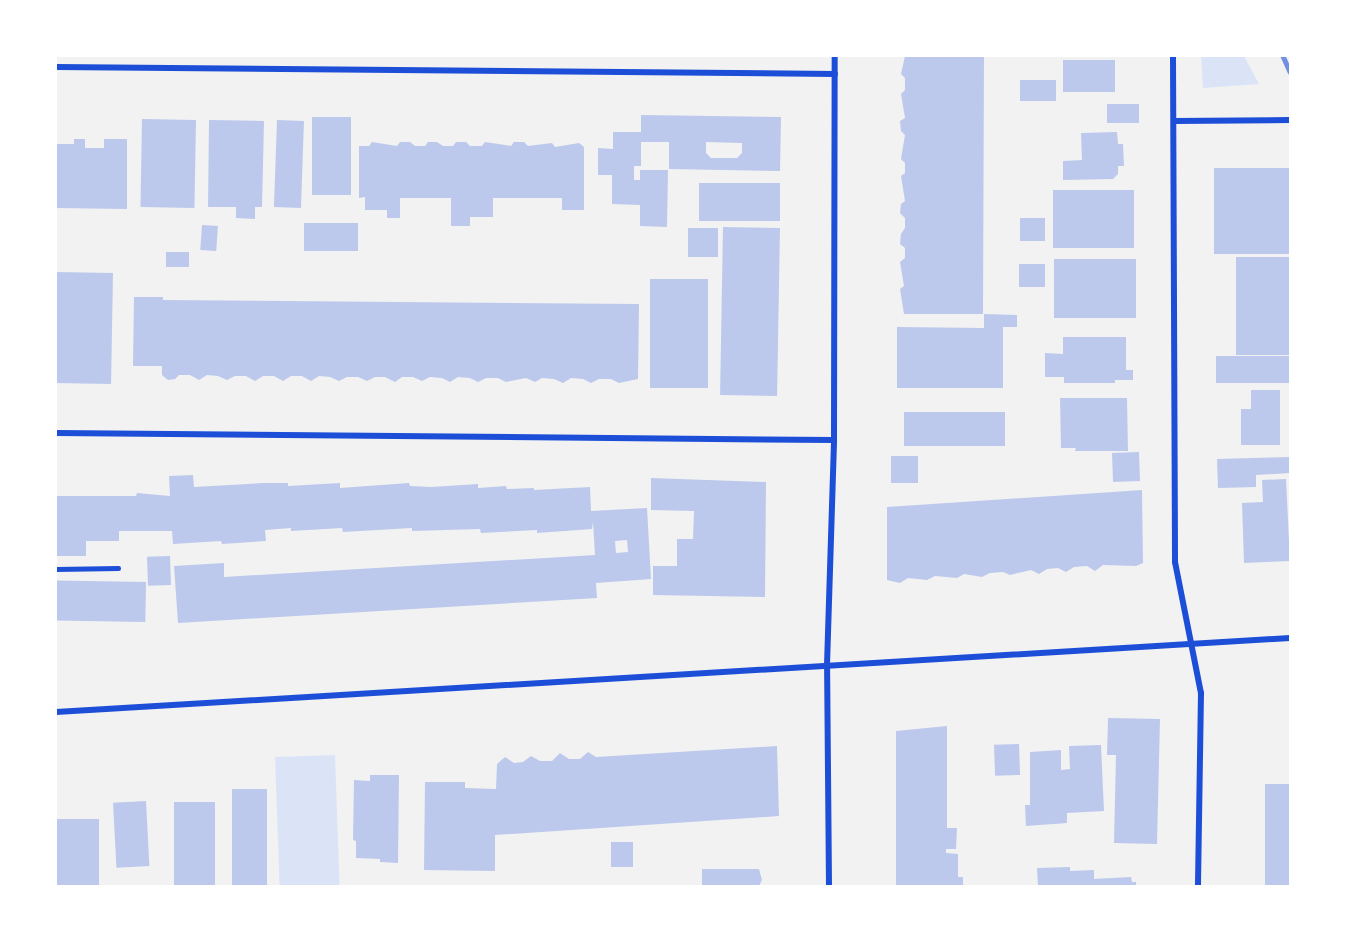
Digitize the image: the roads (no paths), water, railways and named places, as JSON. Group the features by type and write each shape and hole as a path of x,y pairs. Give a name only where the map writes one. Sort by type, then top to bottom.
{"street":[{"path":"829,886 827,665 834,440 835,56"},
{"path":"1173,56 1175,562 1193,643 1201,693 1198,886"},
{"path":"56,67 835,74"},
{"path":"1174,121 1290,120"},
{"path":"56,433 834,440"},
{"path":"56,712 1290,638"}],"lane":[{"path":"56,569 118,568"}],"railway":[{"path":"1283,56 1290,72"}]}
